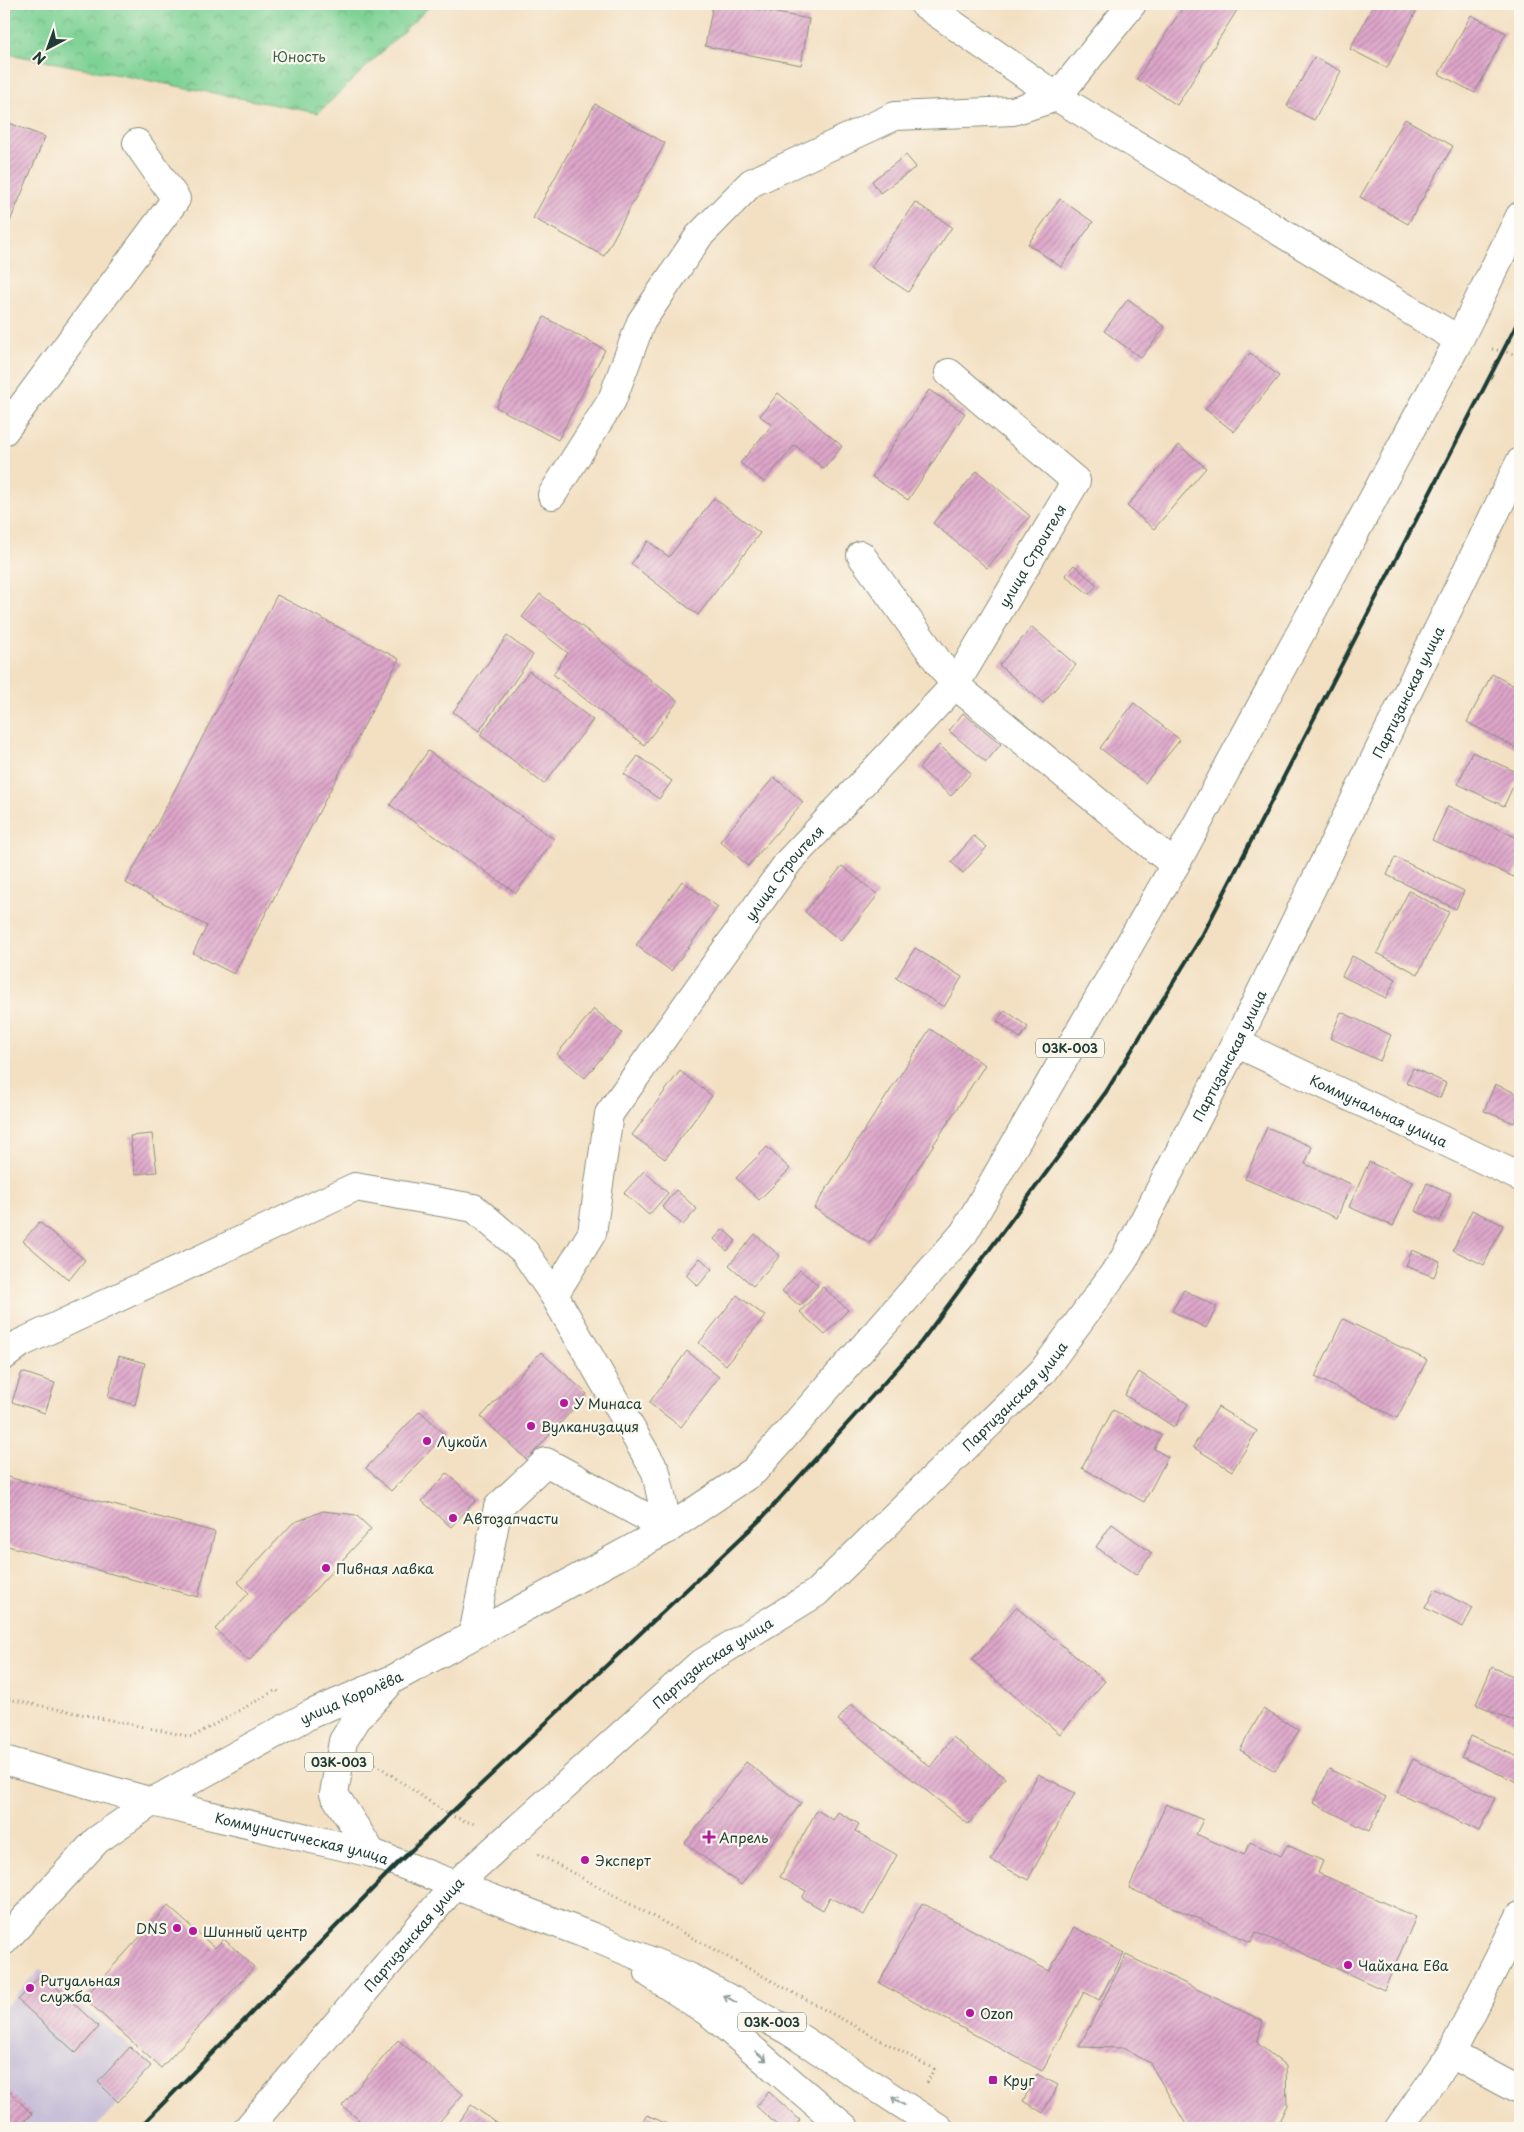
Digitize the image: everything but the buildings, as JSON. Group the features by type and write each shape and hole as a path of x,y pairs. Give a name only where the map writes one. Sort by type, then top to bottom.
{"street":[{"path":"924,4 1057,97 1459,340"},
{"path":"552,495 612,400 641,322 700,236 751,183 895,116 1013,111 1057,97 1132,4"},
{"path":"4,431 176,198 137,144"},
{"name":"03К-003","path":"395,1678 668,1529 754,1471 964,1233 1175,865 1459,340 1520,216"},
{"name":"улица Строителя","path":"554,1295 592,1234 609,1114 789,862 955,685 1076,481 948,374"},
{"name":"Партизанская улица","path":"248,2128 455,1885 699,1665 816,1593 1043,1371 1123,1261 1236,1043 1520,462"},
{"path":"861,556 955,685 1175,865"},
{"name":"Коммунальная улица","path":"1236,1043 1520,1177"},
{"path":"4,1356 21,1343 355,1187 474,1208 524,1251 554,1295 656,1472 668,1529"},
{"path":"473,1635 498,1507 546,1462 668,1529"},
{"name":"улица Королёва","path":"152,1802 311,1714 395,1678"},
{"name":"улица Королёва","path":"372,1853 334,1794 343,1741 358,1717 395,1678"},
{"name":"Коммунистическая улица","path":"4,1760 152,1802 372,1853 593,1937 690,1977 772,2022 939,2128"},
{"path":"4,1941 97,1840 152,1802"},
{"path":"1399,2128 1451,2054 1520,1916"},
{"name":"Коммунистическая улица","path":"593,1937 711,2014 802,2089 845,2128"},
{"path":"1451,2054 1520,2091"},
{"path":"1383,2128 1422,2095"}],"shaded area":[{"path":"40,1969 154,2067 95,2128 4,2128 4,2008"}],"green space":[{"name":"Юность","path":"4,4 432,4 318,113 4,53"}],"railway":[{"path":"139,2128 397,1864 762,1518 921,1342 1106,1092 1203,934 1520,318"}],"place":[{"name":"У Минаса","path":"564,1403"},
{"name":"Вулканизация","path":"531,1426"},
{"name":"Лукойл","path":"427,1441"},
{"name":"Автозапчасти","path":"453,1518"},
{"name":"Пивная лавка","path":"326,1568"},
{"name":"Апрель","path":"709,1837"},
{"name":"Эксперт","path":"585,1860"},
{"name":"DNS","path":"177,1928"},
{"name":"Шинный центр","path":"193,1931"},
{"name":"Чайхана Ева","path":"1348,1965"},
{"name":"Ритуальная служба","path":"30,1988"},
{"name":"Ozon","path":"970,2013"},
{"name":"Круг","path":"993,2080"}]}
